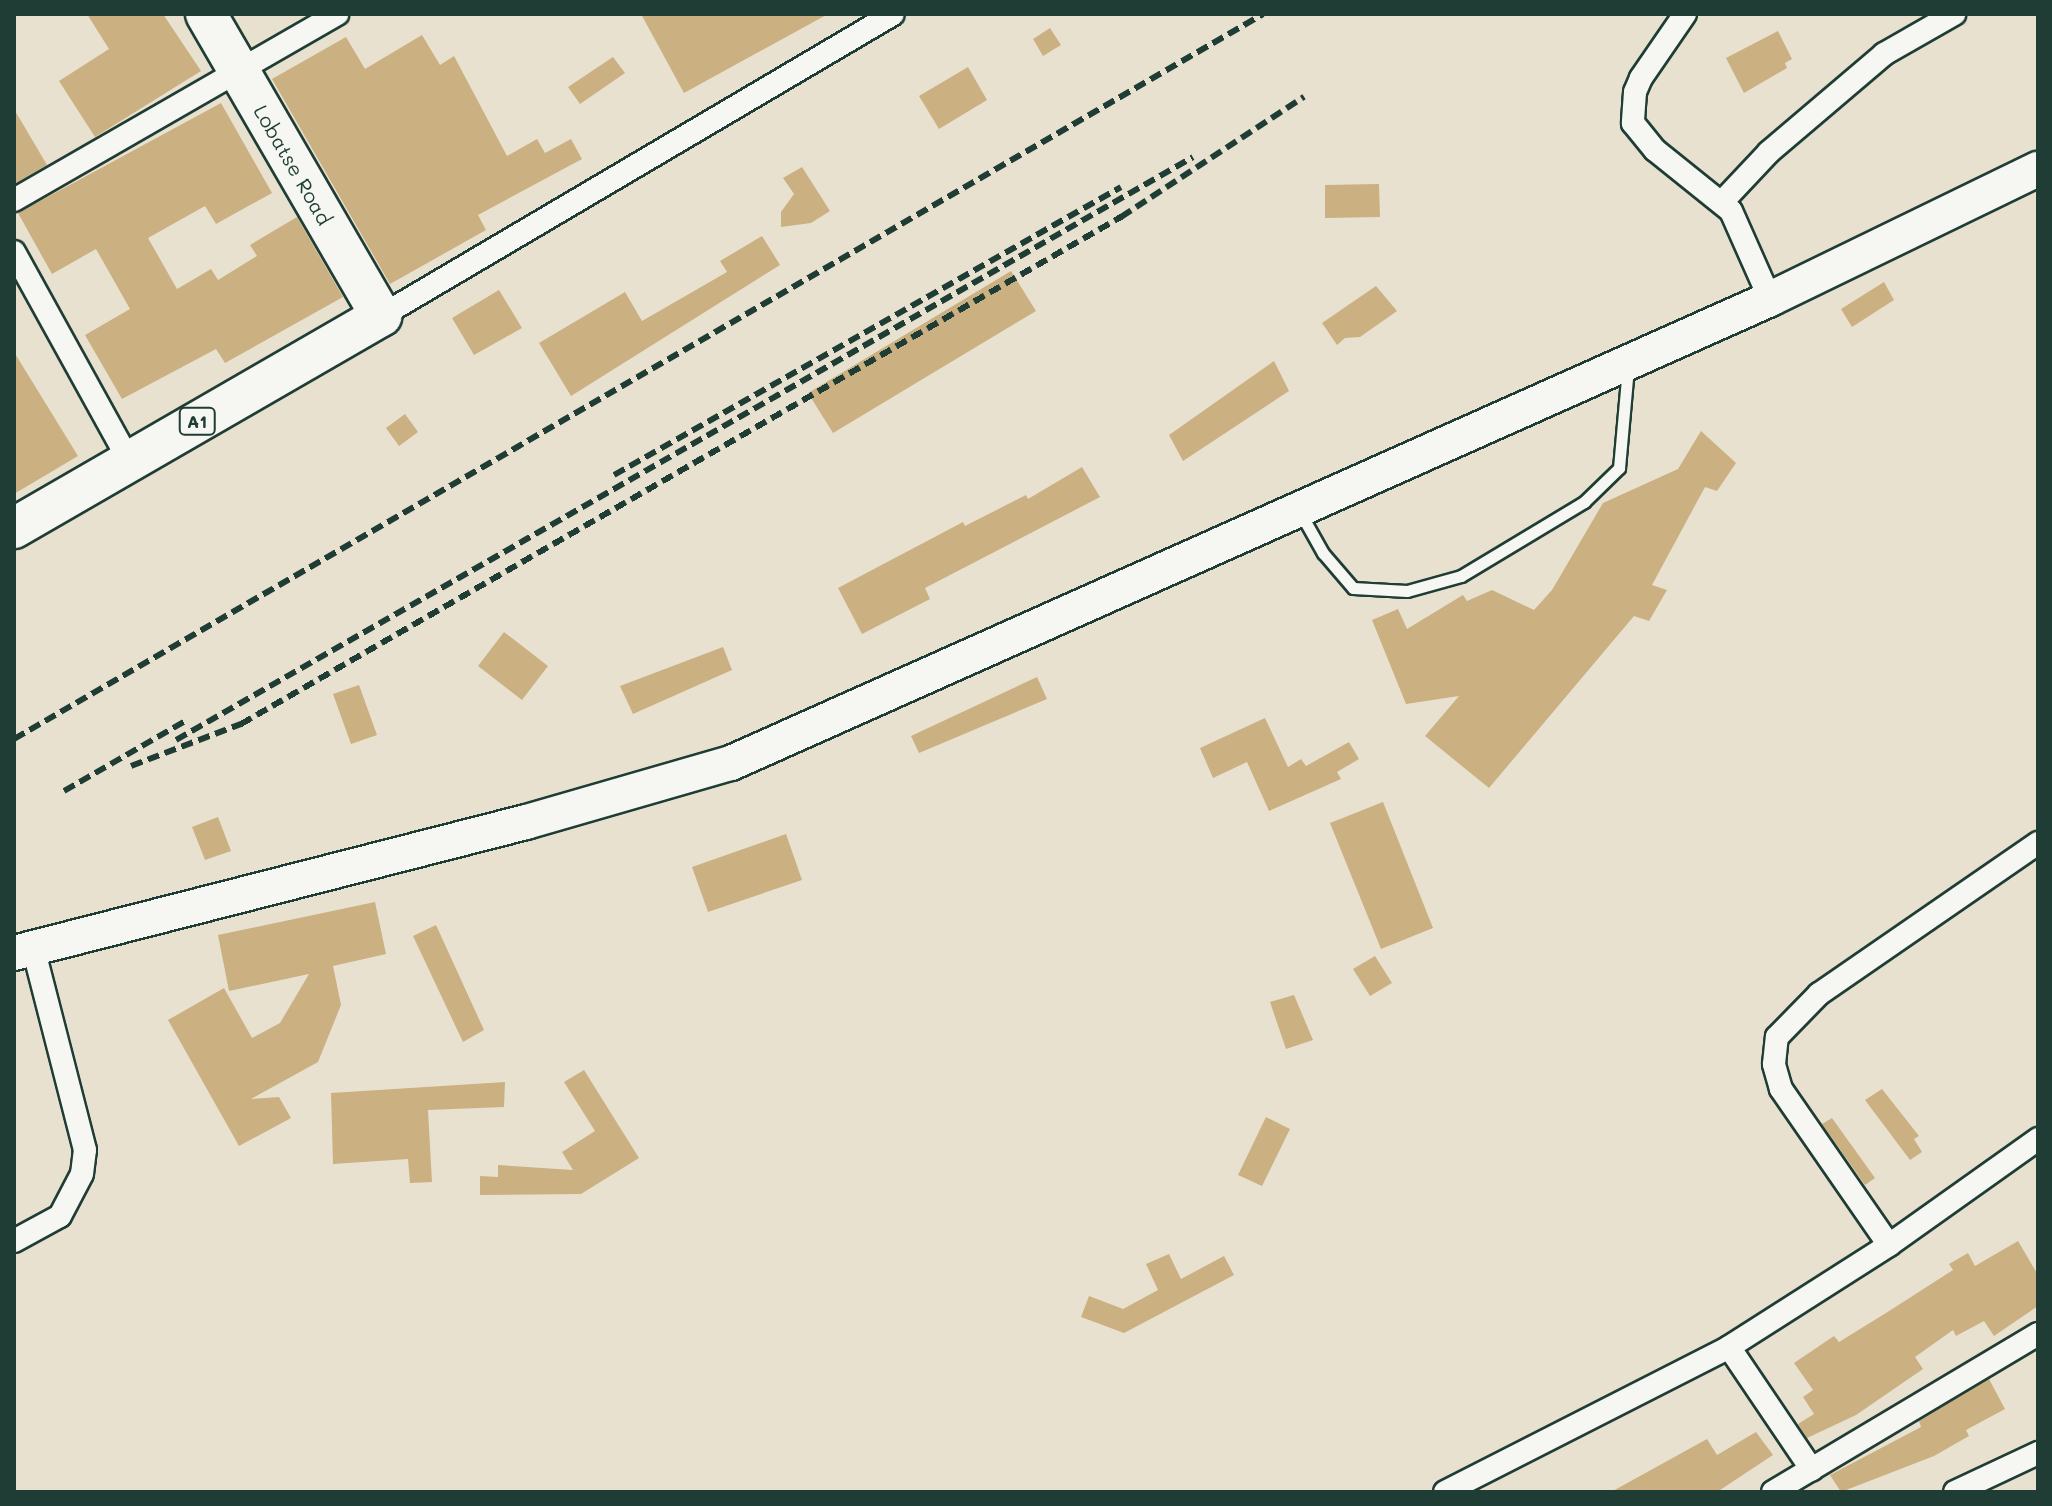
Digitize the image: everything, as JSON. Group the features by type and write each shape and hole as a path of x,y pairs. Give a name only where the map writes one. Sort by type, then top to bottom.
{"highway":[{"name":"Lobatse Road","path":"206,14 381,316"},
{"name":"A1","path":"14,528 381,316"}],"main road":[{"path":"23,950 709,771 1300,512 1629,363 1770,299 2038,169"}],"street":[{"path":"14,200 337,14"},
{"path":"381,316 893,14"},
{"path":"1685,14 1641,78 1633,100 1633,123 1655,150 1723,201 1770,299"},
{"path":"1723,201 1769,152 1884,54 1954,14"},
{"path":"14,252 129,460"},
{"path":"1889,1245 1781,1089 1774,1064 1777,1037 1819,994 2038,843"},
{"path":"14,1241 60,1216 82,1174 85,1150 23,950"},
{"path":"1445,1492 1729,1347 1889,1245 2038,1139"},
{"path":"1773,1492 2038,1334"},
{"path":"1729,1347 1812,1470"},
{"path":"1955,1492 2038,1453"}],"lane":[{"path":"1300,512 1323,553 1353,588 1407,591 1461,576 1584,502 1619,468 1629,363"}],"building":[{"path":"87,14 163,14 201,71 95,137 59,81 109,49"},
{"path":"641,14 828,14 684,93"},
{"path":"1050,28 1061,45 1043,56 1033,39"},
{"path":"1778,31 1792,59 1785,63 1787,68 1744,93 1726,58"},
{"path":"422,35 440,65 454,56 507,156 537,139 545,153 571,139 582,159 478,215 486,230 390,284 272,79 346,37 365,69"},
{"path":"613,57 625,73 580,104 568,87"},
{"path":"968,67 987,100 939,129 919,96"},
{"path":"221,103 272,193 216,224 205,206 148,238 177,289 211,269 218,280 257,256 250,245 297,217 343,297 225,363 216,349 122,399 85,335 130,309 96,249 52,274 18,213"},
{"path":"14,109 47,165 14,184"},
{"path":"802,167 830,211 811,223 781,227 781,212 794,194 783,178"},
{"path":"1379,184 1380,217 1325,218 1325,185"},
{"path":"762,236 780,265 571,396 539,343 625,292 642,321 727,272 720,261"},
{"path":"1011,271 1036,311 833,433 808,393"},
{"path":"1884,282 1894,300 1852,327 1841,309"},
{"path":"1376,286 1397,311 1360,337 1345,338 1337,345 1322,323"},
{"path":"499,290 522,328 474,355 452,318"},
{"path":"14,352 78,456 14,494"},
{"path":"1274,361 1289,391 1183,461 1169,435"},
{"path":"405,414 418,432 399,446 386,428"},
{"path":"1701,431 1736,463 1717,491 1705,487 1652,585 1667,590 1649,621 1634,616 1489,788 1425,736 1459,696 1406,704 1372,620 1398,609 1407,629 1463,595 1467,601 1492,590 1534,610 1552,590 1603,503 1678,469"},
{"path":"1082,467 1100,497 925,588 930,599 862,634 838,588 963,522 965,526 1026,495 1028,499"},
{"path":"504,632 548,666 522,700 478,666"},
{"path":"723,647 732,670 633,714 620,686"},
{"path":"1037,677 1047,699 919,753 911,736"},
{"path":"359,685 377,735 351,744 333,694"},
{"path":"1265,718 1288,767 1301,759 1306,766 1349,742 1359,759 1337,772 1341,779 1269,811 1247,762 1213,778 1200,748"},
{"path":"1383,802 1433,928 1381,949 1330,823"},
{"path":"218,817 231,851 205,860 192,827"},
{"path":"786,834 802,880 708,912 692,867"},
{"path":"375,902 386,954 333,966 341,1005 318,1062 251,1099 279,1097 291,1118 239,1146 168,1020 224,988 252,1038 280,1023 309,974 229,991 218,935"},
{"path":"436,925 484,1030 463,1042 413,936"},
{"path":"1375,956 1392,983 1370,996 1353,969"},
{"path":"1294,995 1313,1040 1286,1049 1270,1002"},
{"path":"584,1070 639,1158 581,1194 480,1195 480,1176 498,1177 498,1165 573,1170 562,1152 595,1131 564,1082"},
{"path":"505,1082 504,1107 428,1110 432,1182 410,1183 408,1159 333,1164 331,1093"},
{"path":"1882,1089 1919,1136 1914,1139 1922,1152 1910,1160 1865,1100"},
{"path":"1266,1117 1290,1129 1262,1186 1238,1175"},
{"path":"1832,1118 1875,1178 1865,1185 1822,1124"},
{"path":"2018,1241 2038,1275 2038,1306 1994,1336 1984,1321 1956,1336 1953,1330 1915,1357 1923,1369 1856,1415 1807,1438 1798,1424 1814,1414 1803,1397 1813,1390 1794,1363 1834,1336 1839,1342 1886,1313 1953,1270 1949,1264 1968,1253 1975,1266"},
{"path":"1169,1254 1181,1279 1224,1256 1234,1275 1124,1333 1081,1317 1089,1296 1123,1309 1158,1290 1146,1264"},
{"path":"1989,1379 2005,1409 1966,1430 1969,1436 1934,1456 1841,1492 1830,1475 1921,1427 1919,1421"},
{"path":"1756,1432 1773,1455 1717,1492 1611,1492 1707,1439 1717,1455"}],"railway":[{"path":"14,739 1263,14"},
{"path":"131,766 241,724 1121,217 1304,97"},
{"path":"176,740 1193,157"},
{"path":"614,475 1121,187"},
{"path":"64,791 187,720"}]}
